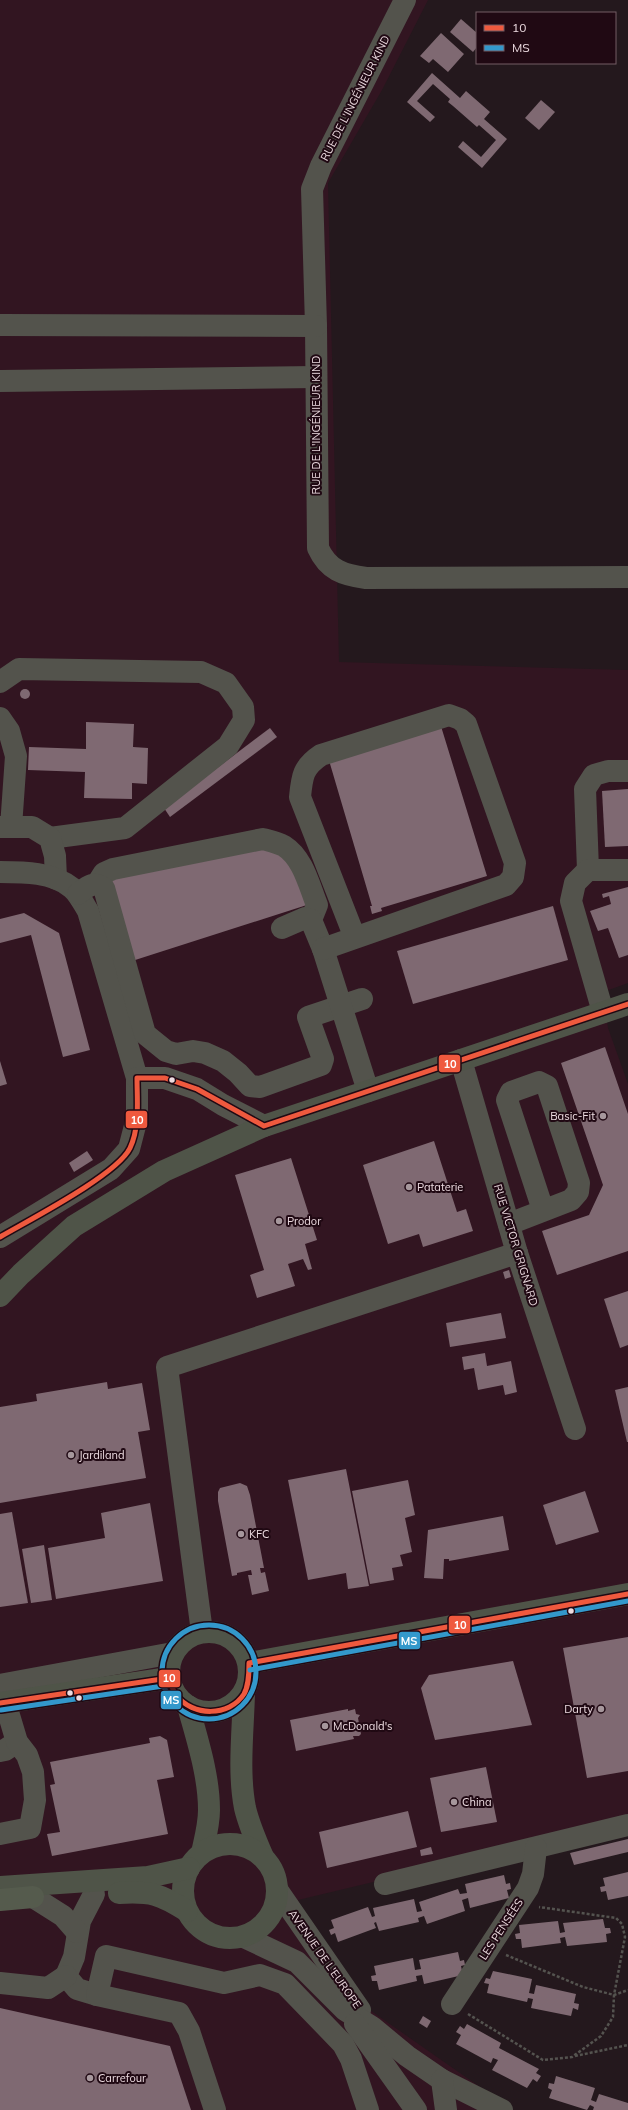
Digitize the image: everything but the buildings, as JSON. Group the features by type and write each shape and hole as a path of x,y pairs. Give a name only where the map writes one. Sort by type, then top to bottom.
{"highway":[{"path":"0,1900 33,1897"}],"main road":[{"path":"0,1296 21,1274 74,1226 164,1171 264,1126 628,1004"},
{"path":"249,1663 628,1594"},
{"path":"244,1694 233,1705 218,1712 202,1712 188,1706 175,1694 169,1678 169,1665 173,1653 180,1643 190,1636 202,1632 218,1632 232,1638 243,1649 249,1663 250,1679 244,1694 243,1772 245,1807 249,1823 263,1857"},
{"path":"2,1697 169,1678"},
{"path":"0,1887 148,1877 195,1861 214,1847 227,1844 240,1845 252,1849 263,1857 271,1867 276,1879 278,1891 276,1906 269,1920 258,1930 244,1937 231,1939 217,1937 204,1931 194,1922 187,1911 183,1897 184,1882 195,1861 209,1810 203,1765 188,1706"},
{"path":"33,1897 146,1891 165,1897 187,1911"}],"street":[{"name":"RUE DE L'INGÉNIEUR KIND","path":"404,0 321,166 312,189 316,326 318,548 323,559 331,567 353,576 366,578 628,577"},
{"path":"0,325 316,326"},
{"path":"0,381 316,377"},
{"path":"0,682 19,670 201,672 226,683 243,707 244,720 228,746 125,828 50,838 32,827 6,827 16,756 9,732 0,718"},
{"path":"282,928 305,918 317,934 355,938 506,885 514,877 515,863 466,724 460,719 449,715 321,755 309,763 302,778 300,797 355,938"},
{"path":"588,870 585,789 594,775 608,771 628,771"},
{"path":"50,838 55,856 56,879"},
{"path":"97,884 104,873 113,869 263,839 284,846 296,857 303,868 317,905 317,934 368,1091"},
{"path":"603,1012 571,901 575,883 588,870 628,870"},
{"path":"0,872 50,876 72,888 78,894 88,911 122,990 145,1034 166,1051 176,1054 193,1051 205,1053 223,1061 238,1073 250,1086 260,1087 321,1065 323,1059 308,1017 362,999"},
{"path":"0,1237 111,1169 129,1149 137,1118 138,1078 104,888 97,884 91,884 78,894"},
{"name":"RUE VICTOR GRIGNARD","path":"461,1060 517,1252 575,1429"},
{"path":"138,1078 165,1078 197,1089 223,1105 264,1126"},
{"path":"509,1224 571,1200 578,1192 579,1183 547,1086 538,1082 511,1092 507,1100 543,1210"},
{"path":"202,1632 167,1367 517,1252"},
{"path":"0,1833 30,1828 36,1800 33,1772 27,1755 8,1746 2,1697 173,1653"},
{"path":"384,1884 628,1825"},
{"name":"LES PENSÉES","path":"452,2004 528,1888 533,1874 536,1848"},
{"name":"AVENUE DE L'EUROPE","path":"278,1891 372,2027"},
{"path":"0,1983 48,1988 66,1976 74,1957 80,1921 94,1894"},
{"path":"33,1897 63,1916 77,1932"},
{"name":"AVENUE DE L'EUROPE","path":"244,1937 297,1962 345,2010 372,2027 407,2056 442,2080 502,2110"},
{"path":"97,1995 106,1956 224,1983 260,1975 285,1984 344,2044 351,2058 368,2110"},
{"path":"66,1976 78,1989 97,1995 179,2014 189,2032 215,2110"},
{"path":"345,2010 392,2073 416,2110"},
{"path":"392,2073 391,2090 398,2110"},
{"path":"442,2080 446,2110"},
{"path":"453,2110 458,2103 476,2097"}],"path":[{"path":"518,1904 616,1918 622,1924 626,1937 614,1995 613,2017 601,2036 572,2057"},
{"path":"489,1948 584,1987 614,1995 628,1990"},
{"path":"452,2004 543,2060 572,2057 628,2045"}],"shaded area":[{"path":"0,0 428,0 382,90 328,183 339,662 628,670 628,983 603,992 608,1028 628,1084 628,1821 298,1900 331,1983 513,2110 0,2110"}],"transit line":[{"name":"10","path":"0,1237 91,1184 122,1159 130,1148 137,1122 137,1078 165,1078 197,1089 264,1126 628,1004"},
{"name":"10","path":"0,1703 169,1678 176,1695 183,1702 201,1710 220,1710 237,1702 244,1694 248,1683 249,1663 628,1594"},
{"name":"MS","path":"250,1670 628,1601"},
{"name":"MS","path":"209,1625 227,1628 242,1639 253,1654 256,1672 253,1690 242,1705 227,1716 209,1719 191,1716 176,1705 165,1690 162,1672 165,1654 176,1639 191,1628 209,1625"},
{"name":"MS","path":"1,1710 170,1685"}],"place":[{"name":"Basic-Fit","path":"603,1116"},
{"name":"Pataterie","path":"409,1187"},
{"name":"Prodor","path":"279,1221"},
{"name":"Jardiland","path":"71,1455"},
{"name":"KFC","path":"241,1534"},
{"name":"Darty","path":"601,1709"},
{"name":"McDonald's","path":"325,1726"},
{"name":"China","path":"454,1802"},
{"name":"Carrefour","path":"90,2078"}]}
